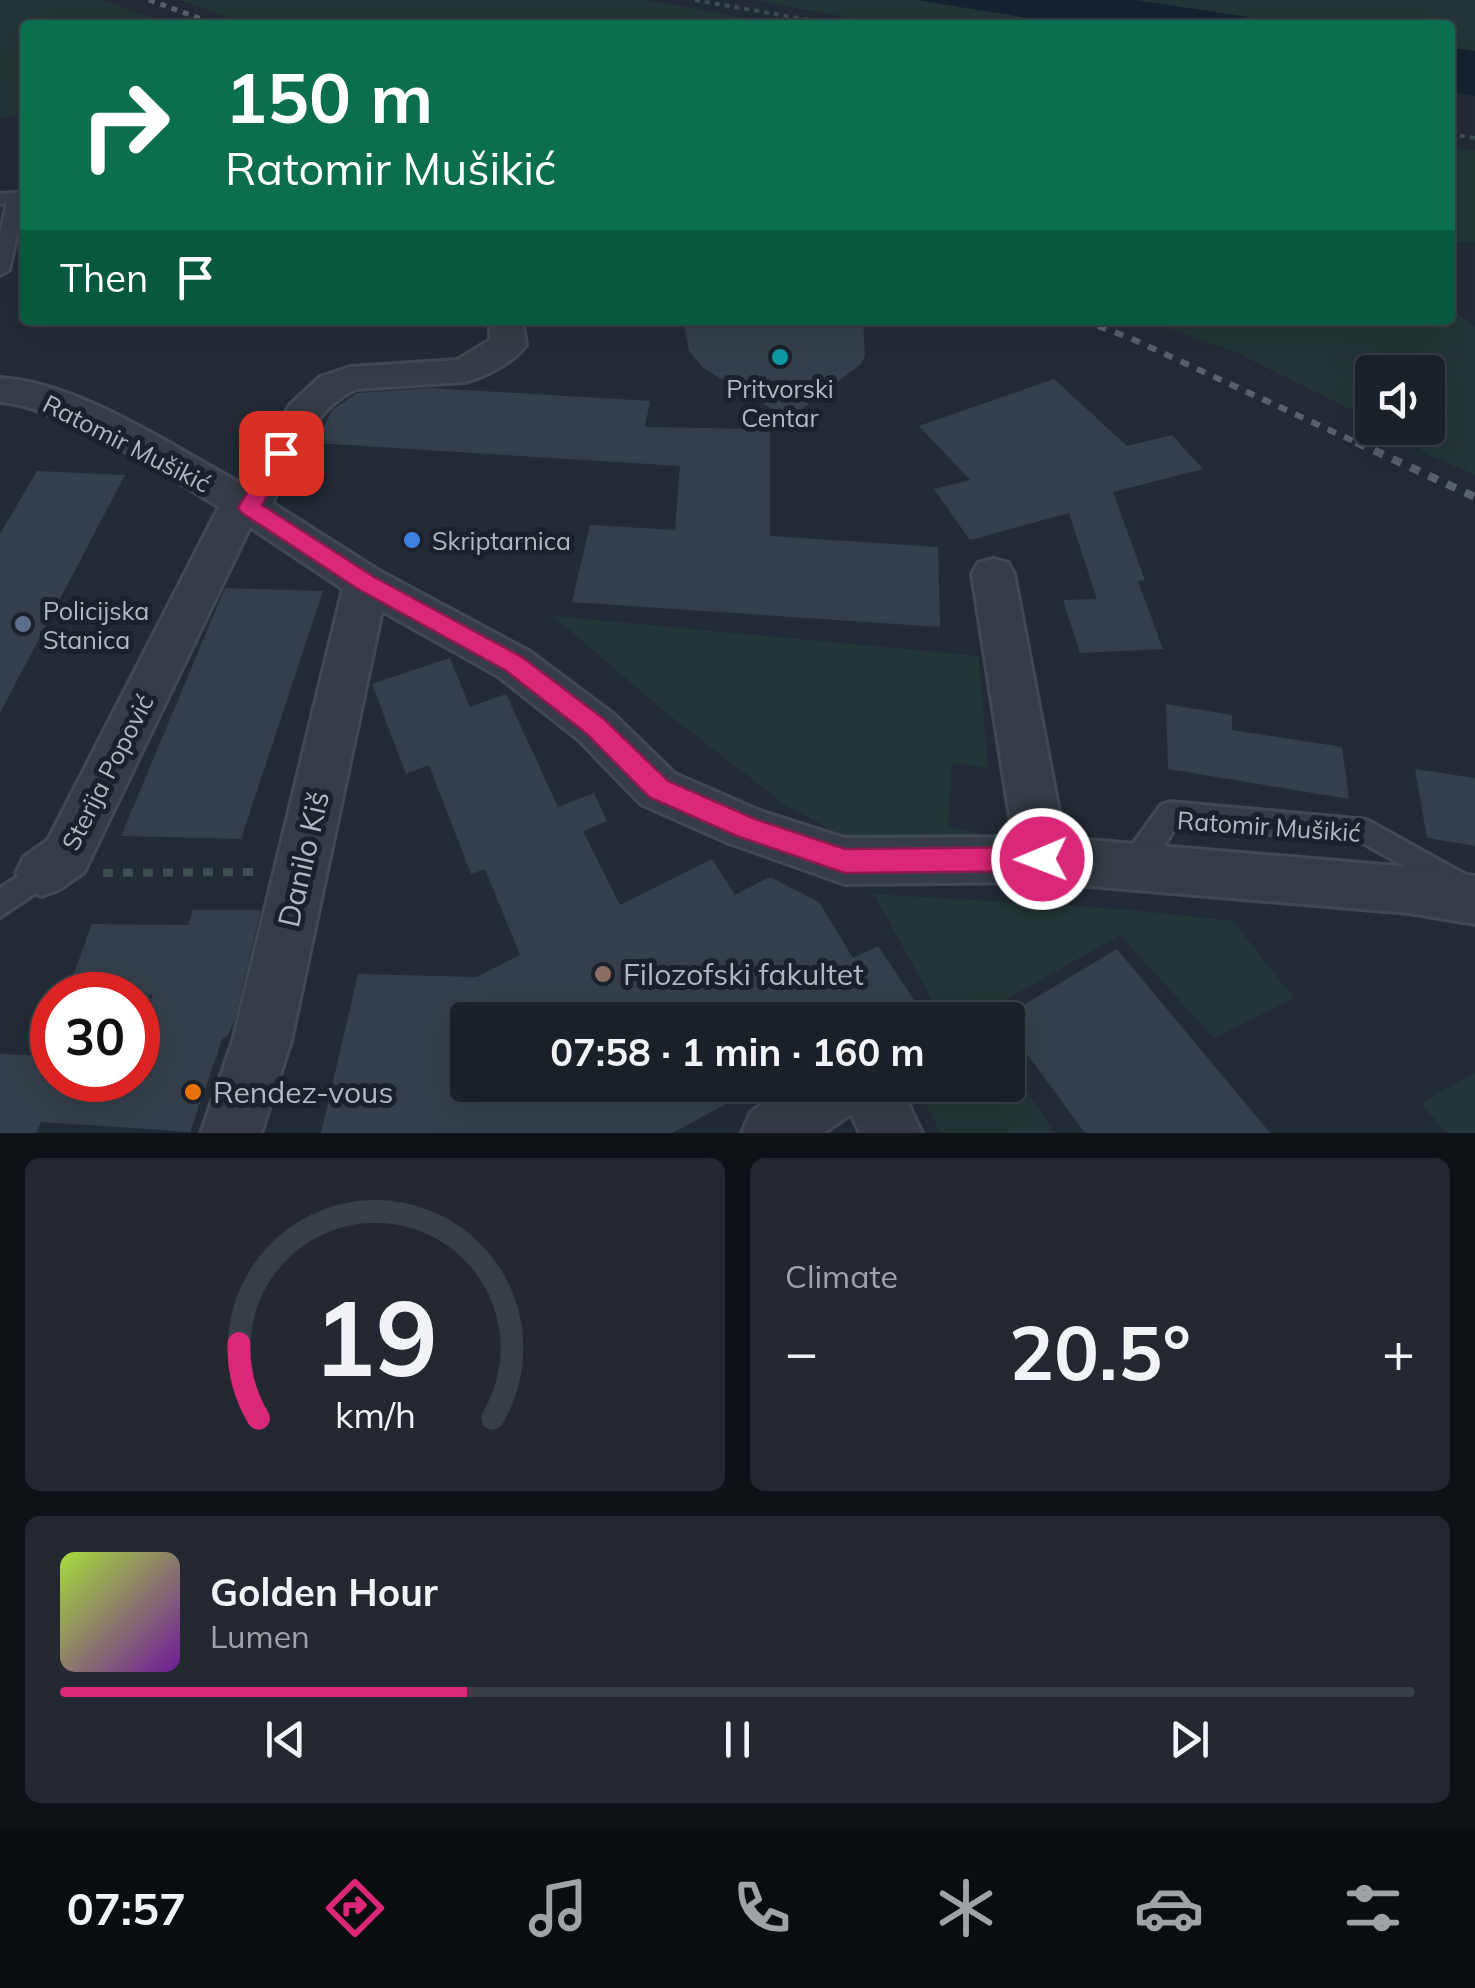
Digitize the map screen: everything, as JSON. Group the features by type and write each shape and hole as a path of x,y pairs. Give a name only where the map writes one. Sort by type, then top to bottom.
{"street":[{"path":"249,508 313,398 333,382 466,372 508,345 508,325"},
{"name":"Ratomir Mušikić","path":"0,390 19,390 76,411 249,508 366,583 514,664 596,727 658,789 747,828 845,861 1042,859 1475,897"},
{"name":"Sterija Popović","path":"42,873 66,856 234,517 249,508"},
{"path":"993,574 1042,859"},
{"name":"Danilo Kiš","path":"231,1133 262,1041 366,583"},
{"path":"772,1133 818,1102"},
{"path":"876,1102 892,1133"}],"lane":[{"path":"0,199 17,198 0,270"},
{"name":"Sterija Popović","path":"0,904 42,873"}],"path":[{"path":"695,0 809,20"},
{"name":"Sterija Popović","path":"42,873 300,871"}],"shaded area":[{"path":"0,0 102,0 159,20 20,20 20,116 0,118"},
{"path":"179,0 647,0 754,20 237,20"},
{"path":"754,0 917,0 1041,20 861,20"},
{"path":"1135,0 1475,0 1475,51 1455,49 1455,20 1267,20"},
{"path":"1455,147 1475,151 1475,242 1455,243"},
{"path":"1455,311 1475,327 1475,475 1413,445 1445,445 1445,355 1355,355 1355,412 1239,354 1161,325 1455,325"},
{"path":"553,616 979,656 988,768 952,763 948,827 986,835 989,846 844,837 784,804 664,711"},
{"path":"874,894 1132,910 1233,921 1294,998 1214,1038 1120,935 1002,1002 933,1002"},
{"path":"1475,1073 1475,1133 1446,1133 1421,1103"},
{"path":"1025,1088 1055,1133 940,1133 924,1102 1025,1102"}],"water":[{"path":"917,0 1135,0 1267,20 1041,20"},
{"path":"1455,49 1475,51 1475,96 1455,92"}],"building":[{"name":"Pritvorski Centar","path":"684,325 863,325 865,356 861,364 789,419 703,368 689,351"},
{"path":"1054,379 1127,446 1172,435 1203,469 1113,492 1145,580 1138,581 1163,649 1080,653 1063,600 1097,599 1069,513 970,540 934,489 970,480 919,426"},
{"path":"430,388 650,401 645,427 770,429 770,536 938,547 940,627 572,602 590,525 675,530 680,466 316,443 332,410 357,393"},
{"name":"Policijska Stanica","path":"37,471 125,475 0,713 0,534"},
{"path":"225,588 323,591 241,839 121,836"},
{"name":"Filozofski fakultet","path":"450,658 470,707 506,694 558,807 594,793 607,821 583,831 620,905 712,859 735,895 770,877 819,902 853,958 878,946 915,1002 450,1002 450,1102 730,1102 672,1133 321,1133 358,974 477,977 520,955 485,869 471,874 429,765 406,774 372,684"},
{"path":"1166,704 1232,715 1232,730 1342,747 1349,799 1168,769"},
{"path":"1415,769 1475,778 1475,846 1427,838"},
{"path":"193,910 261,910 235,1019 227,1037 223,1037 190,1132 41,1122 36,1133 0,1133 0,1054 30,1055 30,1102 160,1102 160,972 74,972 92,924 188,925"},
{"path":"1117,949 1270,1133 1085,1133 1025,1051 1025,1004"}],"railway":[{"path":"149,0 204,20"},
{"path":"1095,325 1355,442"},
{"path":"1362,445 1475,497"}],"place":[{"name":"Pritvorski Centar","path":"780,357"},
{"name":"Skriptarnica","path":"412,540"},
{"name":"Policijska Stanica","path":"23,624"},
{"name":"Filozofski fakultet","path":"603,974"},
{"name":"Rendez-vous","path":"193,1092"}],"route":[{"path":"281,453 249,508 366,583 514,664 596,727 658,789 747,828 845,861 1042,859"}]}
